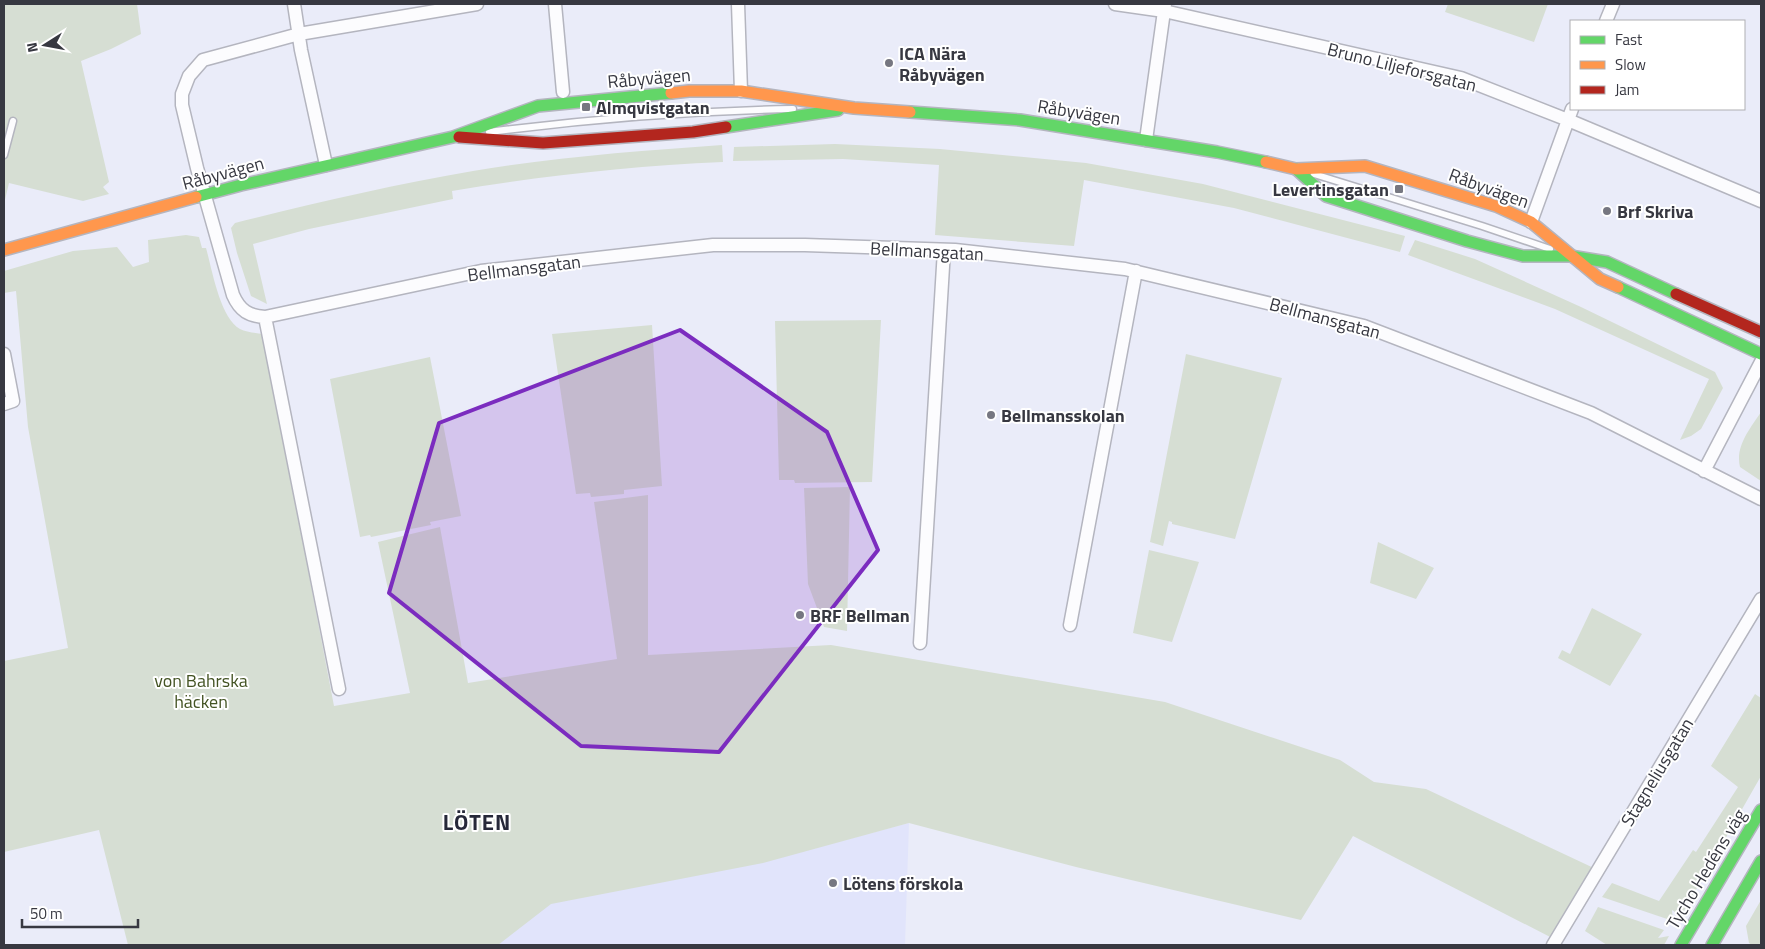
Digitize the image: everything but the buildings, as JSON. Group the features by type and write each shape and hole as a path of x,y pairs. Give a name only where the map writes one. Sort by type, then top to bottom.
{"main road":[{"name":"Råbyvägen","path":"4,250 326,165 453,137 538,106 689,91 741,91 854,108 1020,120 1216,152 1296,169 1366,166 1496,206 1531,222 1600,279 1761,354"},
{"name":"Råbyvägen","path":"453,137 543,143 693,132 854,108"},
{"name":"Råbyvägen","path":"1296,169 1326,196 1399,220 1523,256 1570,256 1607,262 1761,332"},
{"name":"Tycho Hedéns väg","path":"1681,945 1761,810"},
{"path":"1712,945 1761,861"}],"street":[{"path":"294,4 298,34 326,165"},
{"path":"205,196 182,105 182,94 189,76 203,60 298,34 477,4"},
{"path":"555,4 563,92"},
{"path":"738,4 741,91"},
{"name":"Bruno Liljeforsgatan","path":"1115,4 1164,7 1461,78 1570,114 1761,201"},
{"path":"1606,20 1612,4"},
{"path":"1146,140 1164,7"},
{"path":"1531,222 1570,114"},
{"name":"Bellmansgatan","path":"205,196 236,302 241,310 248,314 265,317 481,271 713,245 805,245 944,250 1106,266 1136,271 1364,326 1591,413 1761,499"},
{"path":"920,643 944,250"},
{"path":"1070,626 1136,271"},
{"path":"265,317 339,689"},
{"path":"4,354 14,401 4,404"},
{"path":"1704,471 1761,362"},
{"name":"Stagneliusgatan","path":"1553,945 1761,599"}],"lane":[{"name":"Råbyvägen","path":"453,137 562,122 708,111 854,108"},
{"path":"4,155 13,121"},
{"name":"Råbyvägen","path":"1296,169 1482,226 1570,256"}],"highlighted area":[{"path":"680,330 827,432 878,550 719,752 581,746 389,593 439,423"}],"shaded area":[{"path":"660,690 763,862 909,823 905,945 370,945"}],"green space":[{"path":"4,4 137,4 141,34 81,61 109,182 103,187 109,194 83,201 9,183 4,204"},
{"path":"1448,4 1548,4 1534,42 1445,12"},
{"path":"835,144 940,149 1086,163 1203,184 1405,236 1400,252 1234,208 1084,180 1074,246 935,235 939,165 843,159 733,161 734,147"},
{"path":"722,145 723,162 587,172 452,191 453,199 309,229 253,244 267,304 251,296 231,228 235,223 294,208 443,176 566,158"},
{"name":"von Bahrska häcken","path":"186,235 199,237 202,248 206,248 222,304 233,323 242,330 263,334 334,706 410,693 378,542 440,527 468,683 617,659 594,502 648,495 648,655 831,645 1165,702 1340,760 1374,782 1426,789 1598,870 1556,940 1353,836 1301,920 1076,867 909,823 763,863 551,904 498,945 128,945 99,830 4,852 4,661 68,648 28,427 16,291 4,293 4,271 73,251 117,247 133,267 149,262 148,240"},
{"path":"1415,240 1475,259 1581,307 1715,372 1723,388 1701,429 1691,436 1680,440 1709,379 1555,309 1408,255"},
{"path":"881,320 872,482 795,483 794,480 779,480 775,321"},
{"path":"652,325 662,486 624,490 624,494 591,497 590,493 576,494 552,334"},
{"path":"1186,354 1282,378 1235,539 1172,524 1169,521 1163,546 1150,542"},
{"path":"430,357 461,516 430,522 431,525 371,537 370,535 360,537 330,379"},
{"path":"1761,412 1761,481 1740,467 1739,459 1744,438"},
{"path":"850,487 847,631 824,627 808,584 804,488"},
{"path":"1378,542 1434,568 1416,599 1370,583"},
{"path":"1149,550 1199,562 1172,642 1133,633"},
{"path":"1592,608 1642,634 1610,686 1558,658 1562,650 1570,654"},
{"path":"1755,694 1761,698 1761,776 1681,916 1672,910 1673,921 1602,897 1612,883 1659,901 1693,850 1696,852 1738,787 1711,766"},
{"path":"1761,900 1761,945 1752,945 1749,943 1746,926"},
{"path":"1598,907 1664,930 1658,938 1669,936 1664,945 1607,945 1585,931"}],"traffic: fast":[{"path":"196,197 453,137 538,106 671,93"},
{"path":"726,127 838,110"},
{"path":"910,112 1020,120 1217,152 1266,162"},
{"path":"1296,169 1326,196 1467,241 1523,256 1570,256 1607,262 1676,294"},
{"path":"1618,287 1761,354"},
{"path":"1681,945 1761,810"},
{"path":"1712,945 1761,861"}],"traffic: slow":[{"path":"671,93 741,91 854,108 910,112"},
{"path":"1266,162 1296,169 1365,166 1496,206 1531,222 1600,279 1618,287"},
{"path":"4,250 196,197"}],"traffic: jam":[{"path":"459,137 543,143 693,132 726,127"},
{"path":"1676,294 1761,332"}],"place":[{"name":"ICA Nära Råbyvägen","path":"889,63"},
{"name":"Almqvistgatan","path":"586,107"},
{"name":"Levertinsgatan","path":"1399,189"},
{"name":"Brf Skriva","path":"1607,211"},
{"name":"Bellmansskolan","path":"991,415"},
{"name":"BRF Bellman","path":"800,615"},
{"name":"Lötens förskola","path":"833,883"}],"district":[{"name":"LÖTEN","path":"477,822"}]}
